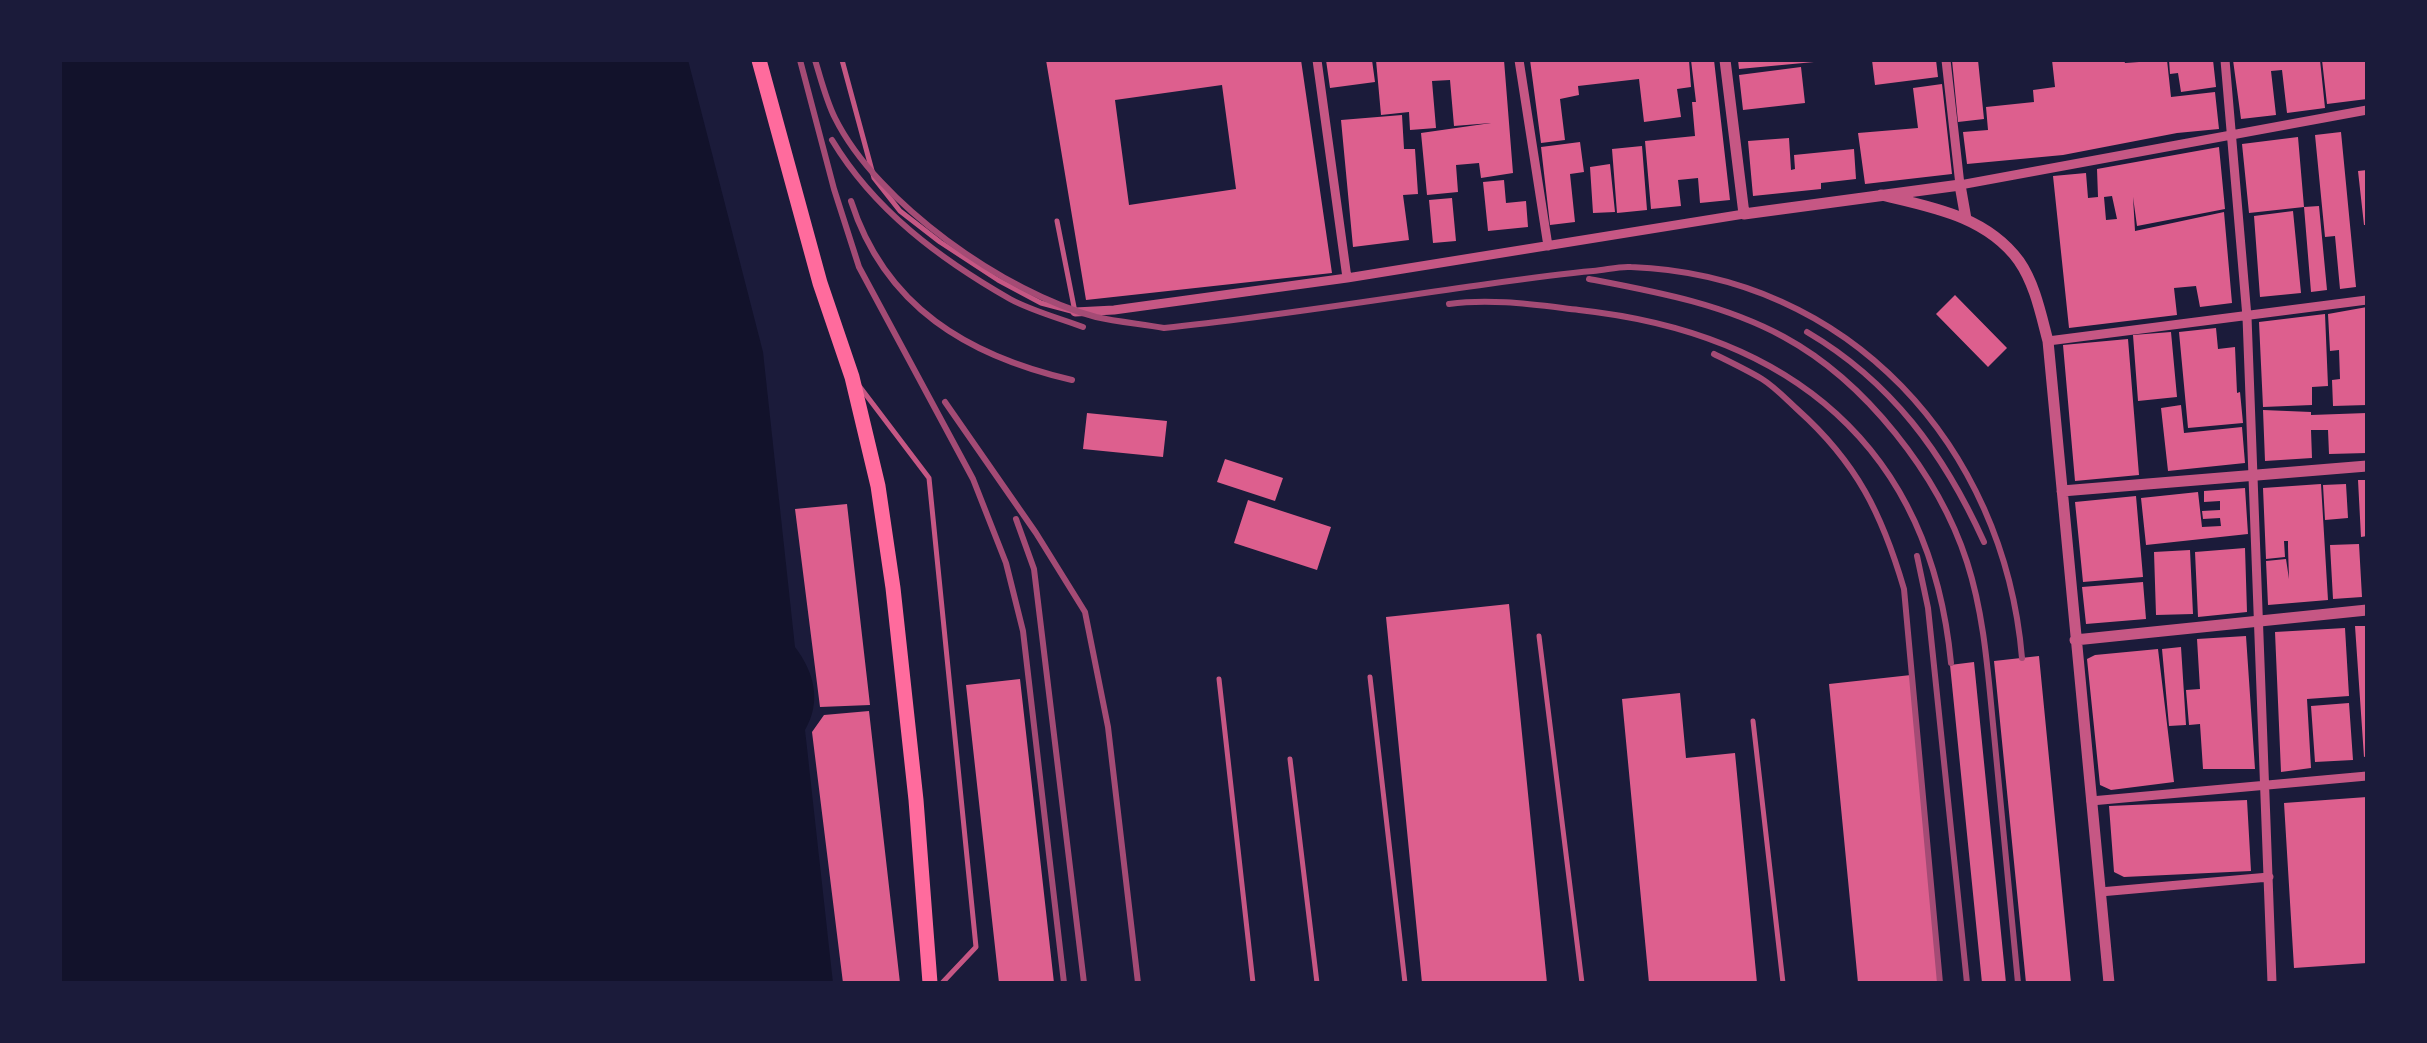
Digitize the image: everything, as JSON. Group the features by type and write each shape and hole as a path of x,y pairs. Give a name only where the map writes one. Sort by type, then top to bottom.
{"main road":[{"path":"760,60 820,284 852,377 878,486 916,800 930,983"}],"street":[{"path":"1316,60 1347,278"},
{"path":"1518,60 1548,246"},
{"path":"1726,60 1744,214"},
{"path":"1946,60 1966,219"},
{"path":"2226,60 2247,317 2272,983"},
{"path":"1075,312 1347,278 1744,214 1960,185 2367,110"},
{"path":"1881,196 1966,219 1992,234 2019,261 2035,296 2048,341 2109,983"},
{"path":"2048,341 2367,300"},
{"path":"2062,491 2367,466"},
{"path":"2075,640 2367,610"},
{"path":"2091,801 2367,776"},
{"path":"2100,892 2269,877"}],"lane":[{"path":"842,60 874,178 900,211 998,280 1041,303 1075,312 1057,222"},
{"path":"852,377 929,478 976,947 942,983"},
{"path":"1539,636 1582,983"},
{"path":"1370,677 1406,983"},
{"path":"1219,679 1253,983"},
{"path":"1753,721 1783,983"},
{"path":"1290,760 1317,983"}],"shaded area":[{"path":"60,60 688,60 763,352 795,647 814,687 813,708 805,730 833,983 60,983"}],"building":[{"path":"1046,60 1301,60 1332,273 1086,300","holes":["1222,85 1236,189 1129,205 1115,100"]},
{"path":"1326,60 1372,60 1375,82 1330,88"},
{"path":"1376,60 1504,60 1513,173 1481,178 1479,163 1456,165 1458,192 1427,195 1421,133 1491,123 1454,126 1450,80 1432,81 1436,128 1410,130 1409,112 1381,115"},
{"path":"1530,60 1689,60 1691,87 1677,89 1681,117 1644,122 1639,79 1578,86 1579,95 1560,99 1565,140 1541,143"},
{"path":"1691,60 1714,60 1730,200 1700,203 1698,178 1678,180 1681,206 1651,209 1645,141 1695,136"},
{"path":"1738,60 1814,60 1814,62 1739,69"},
{"path":"1872,60 1936,60 1938,77 1875,85"},
{"path":"1952,60 1978,60 1984,119 1958,122"},
{"path":"2052,60 2167,60 2171,97 2215,92 2219,129 2063,155 1967,164 1963,132 1988,130 1986,107 2034,102 2033,90 2055,87"},
{"path":"2169,60 2213,60 2216,87 2181,92 2178,73 2170,74"},
{"path":"2233,60 2320,60 2325,108 2287,113 2282,70 2271,71 2276,115 2241,119"},
{"path":"2322,60 2367,60 2367,99 2327,104"},
{"path":"1801,67 1805,103 1743,110 1739,75"},
{"path":"1942,84 1952,174 1865,184 1858,133 1918,128 1913,88"},
{"path":"1402,115 1404,149 1415,149 1418,194 1403,195 1409,240 1353,247 1341,120"},
{"path":"2341,132 2356,287 2340,289 2335,236 2325,237 2315,135"},
{"path":"2298,137 2304,207 2249,213 2242,144"},
{"path":"1789,138 1791,170 1795,169 1794,155 1854,149 1856,179 1821,183 1821,189 1753,196 1748,141"},
{"path":"1580,142 1584,172 1570,174 1575,222 1550,225 1541,147"},
{"path":"1642,146 1647,210 1617,213 1612,149"},
{"path":"2219,147 2225,209 2137,226 2133,197 2135,231 2224,212 2232,303 2200,307 2196,286 2174,288 2177,315 2069,328 2053,176 2086,173 2088,198 2098,197 2097,169","holes":["2112,196 2117,219 2106,220 2104,197"]},
{"path":"1610,164 1615,212 1593,213 1590,167"},
{"path":"2367,170 2367,225 2364,225 2358,171"},
{"path":"1504,180 1506,203 1526,201 1528,227 1488,231 1483,182"},
{"path":"1452,198 1456,241 1433,243 1429,200"},
{"path":"2319,206 2327,290 2311,292 2304,207"},
{"path":"2293,211 2301,293 2260,297 2254,216"},
{"path":"1955,295 2007,348 1988,367 1936,314"},
{"path":"2367,307 2367,405 2333,406 2332,380 2340,379 2339,350 2330,351 2328,314"},
{"path":"2325,314 2328,386 2312,387 2312,405 2263,407 2259,322"},
{"path":"2216,328 2218,349 2235,347 2243,423 2188,428 2179,332"},
{"path":"2171,332 2177,397 2138,401 2133,335"},
{"path":"2128,339 2139,475 2075,481 2063,345"},
{"path":"2181,405 2184,433 2242,427 2245,463 2168,471 2161,408"},
{"path":"2263,410 2311,415 2367,413 2367,453 2329,454 2328,430 2311,430 2312,458 2265,461"},
{"path":"1087,413 1167,421 1163,457 1083,449"},
{"path":"1225,459 1283,478 1275,501 1217,482"},
{"path":"2358,480 2367,480 2367,536 2361,537"},
{"path":"2321,484 2328,600 2268,605 2266,561 2286,559 2289,579 2288,541 2284,541 2285,557 2266,559 2263,488"},
{"path":"2346,484 2348,518 2325,520 2323,485"},
{"path":"2245,488 2248,534 2146,545 2141,498 2198,492 2202,527 2221,526 2220,518 2203,519 2202,511 2220,510 2220,501 2204,502 2204,491"},
{"path":"2136,496 2143,577 2083,582 2075,502"},
{"path":"1248,500 1331,527 1317,570 1234,543"},
{"path":"847,504 870,705 820,707 795,509"},
{"path":"2359,544 2362,597 2333,599 2330,545"},
{"path":"2245,548 2247,612 2198,617 2195,552"},
{"path":"2190,550 2193,614 2156,615 2154,552"},
{"path":"2143,582 2146,619 2086,624 2082,587"},
{"path":"1509,604 1547,983 1422,983 1386,617"},
{"path":"2355,626 2367,626 2364,757"},
{"path":"2345,628 2349,696 2307,699 2311,768 2281,772 2275,632"},
{"path":"2246,636 2255,769 2203,769 2200,724 2189,725 2186,690 2200,689 2197,639"},
{"path":"2181,647 2186,725 2169,726 2162,649"},
{"path":"2158,649 2174,782 2111,790 2100,785 2087,659"},
{"path":"2039,656 2071,983 2026,983 1994,661"},
{"path":"1974,662 2006,983 1982,983 1950,665"},
{"path":"1911,675 1941,983 1858,983 1829,684"},
{"path":"1020,679 1054,983 999,983 966,685"},
{"path":"1680,693 1686,758 1735,753 1757,983 1649,983 1622,699"},
{"path":"2349,703 2353,760 2315,762 2311,706"},
{"path":"869,711 900,983 843,983 812,732 824,715"},
{"path":"2367,797 2367,963 2294,968 2284,803"},
{"path":"2247,800 2251,871 2124,877 2114,872 2109,806"}],"railway":[{"path":"800,60 859,267 973,479 1006,563 1023,631 1064,983"},
{"path":"815,60 832,111 855,150 912,212 947,240 1023,288 1096,317 1164,328 1626,267 1710,277 1782,302 1846,338 1902,386 1948,443 1984,509 2009,581 2022,658"},
{"path":"832,140 888,211 934,250 1010,299 1083,327"},
{"path":"851,201 885,270 908,298 935,321 998,357 1072,380"},
{"path":"1589,279 1713,308 1784,337 1843,378 1870,405 1895,433 1938,496 1967,562 1982,626 2018,983"},
{"path":"1449,304 1530,304 1655,323 1723,344 1784,375 1836,414 1880,462 1914,520 1938,586 1951,663"},
{"path":"1807,332 1865,374 1912,423 1951,479 1984,542"},
{"path":"1714,354 1772,386 1819,430 1865,491 1896,562 1904,589 1940,983"},
{"path":"945,402 1036,533 1085,612 1108,727 1138,983"},
{"path":"1016,519 1034,569 1084,983"},
{"path":"1917,556 1928,608 1967,983"}]}
